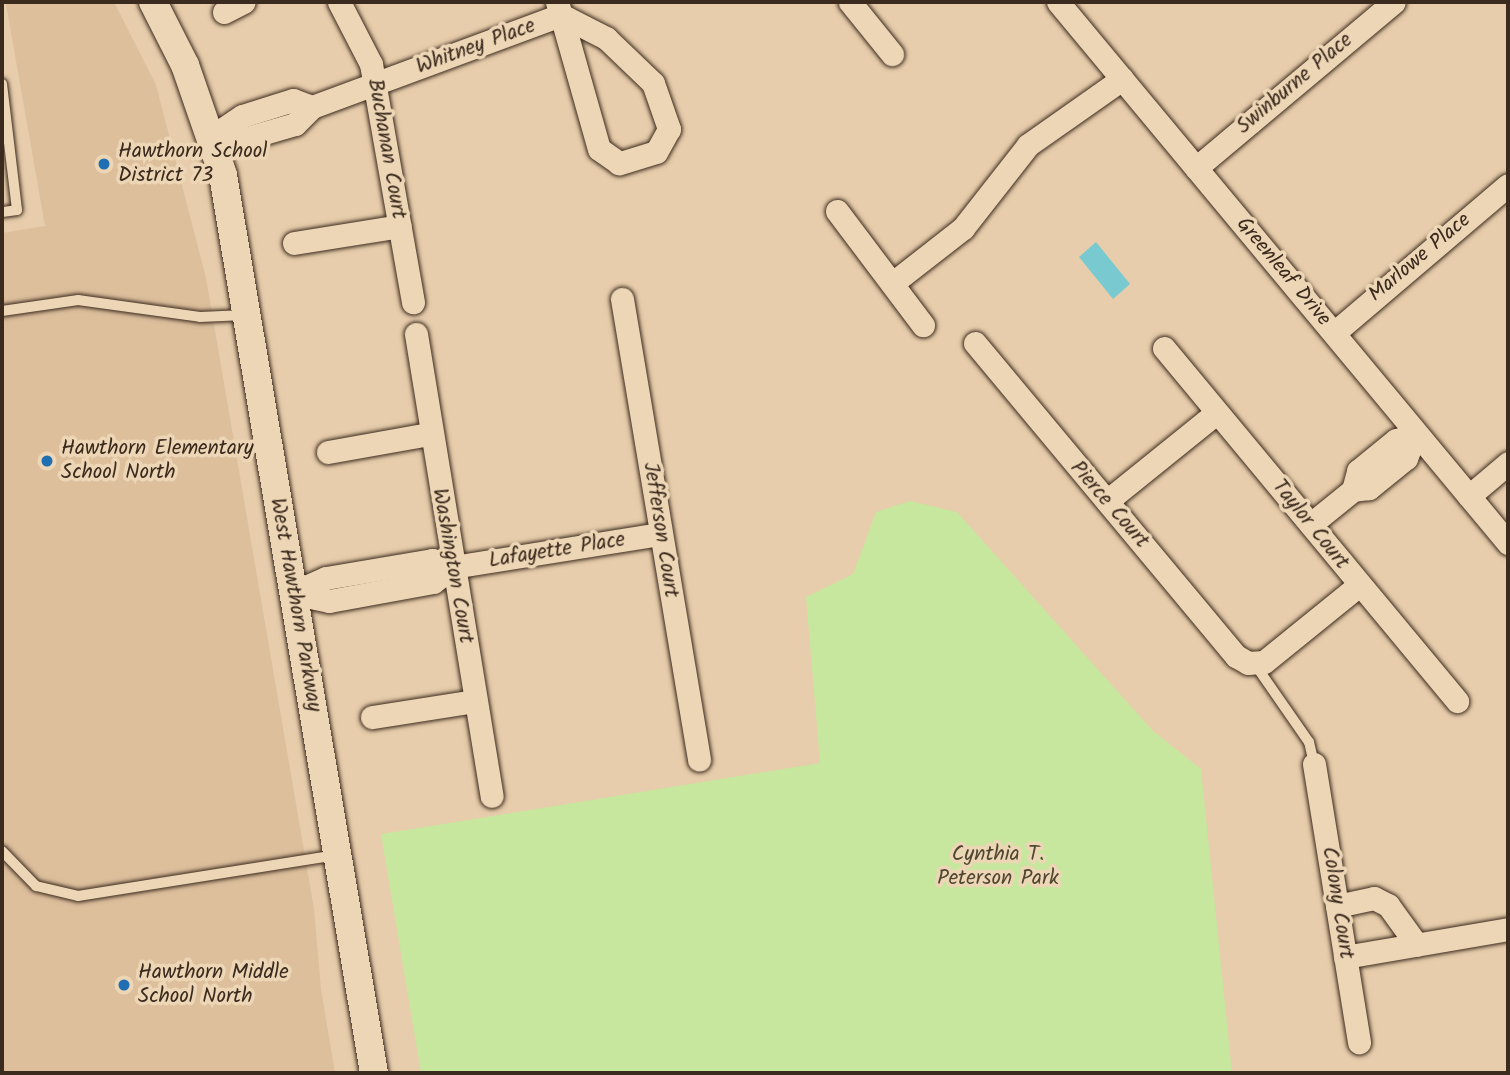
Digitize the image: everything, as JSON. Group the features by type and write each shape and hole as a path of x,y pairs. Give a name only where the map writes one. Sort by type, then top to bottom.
{"street":[{"name":"West Hawthorn Parkway","path":"153,2 185,65 223,175 374,1073"},
{"name":"Buchanan Court","path":"339,2 371,64 413,302"},
{"path":"850,2 892,54"},
{"name":"Swinburne Place","path":"1196,168 1394,2"},
{"name":"Greenleaf Drive","path":"1061,3 1415,435 1508,543"},
{"name":"Whitney Place","path":"211,137 242,116 293,100 312,107 375,85 559,8"},
{"path":"559,8 607,38 653,83 669,129 656,152 619,163 600,149 559,8"},
{"path":"894,282 963,228 1028,145 1122,79"},
{"name":"Marlowe Place","path":"1334,333 1508,185"},
{"path":"837,211 894,282 923,325"},
{"path":"294,243 400,226"},
{"name":"Jefferson Court","path":"622,299 699,760"},
{"name":"Washington Court","path":"415,334 429,434 492,796"},
{"name":"Pierce Court","path":"975,343 1236,656 1251,663"},
{"name":"Taylor Court","path":"1164,348 1215,414 1311,524 1457,702"},
{"path":"1107,501 1215,414"},
{"path":"328,452 429,434"},
{"path":"1311,524 1353,490 1358,471 1395,440 1415,435"},
{"path":"1469,496 1508,463"},
{"name":"Lafayette Place","path":"292,593 326,578 432,559 453,567 660,534"},
{"path":"1251,663 1264,662 1292,642 1359,585"},
{"path":"372,717 474,701"},
{"name":"Colony Court","path":"1314,764 1359,1042"},
{"path":"1337,906 1374,898 1388,905 1417,945"},
{"path":"1345,957 1508,929"}],"lane":[{"path":"2,83 17,210 2,212"},
{"path":"2,311 78,300 200,317 246,315"},
{"path":"1251,663 1309,742 1314,764"},
{"path":"2,852 36,886 78,896 337,855"}],"shaded area":[{"path":"114,2 156,85 206,278 314,909 321,989 335,1073 2,1073 2,233 45,226 6,4"}],"green space":[{"name":"Cynthia T. Peterson Park","path":"910,501 957,512 1153,731 1201,769 1232,1073 421,1073 381,834 820,763 806,597 853,574 876,512"}],"water":[{"path":"1096,242 1130,284 1113,299 1079,257"}],"place":[{"name":"Hawthorn School District 73","path":"104,164"},
{"name":"Hawthorn Elementary School North","path":"47,461"},
{"name":"Hawthorn Middle School North","path":"124,985"}]}
